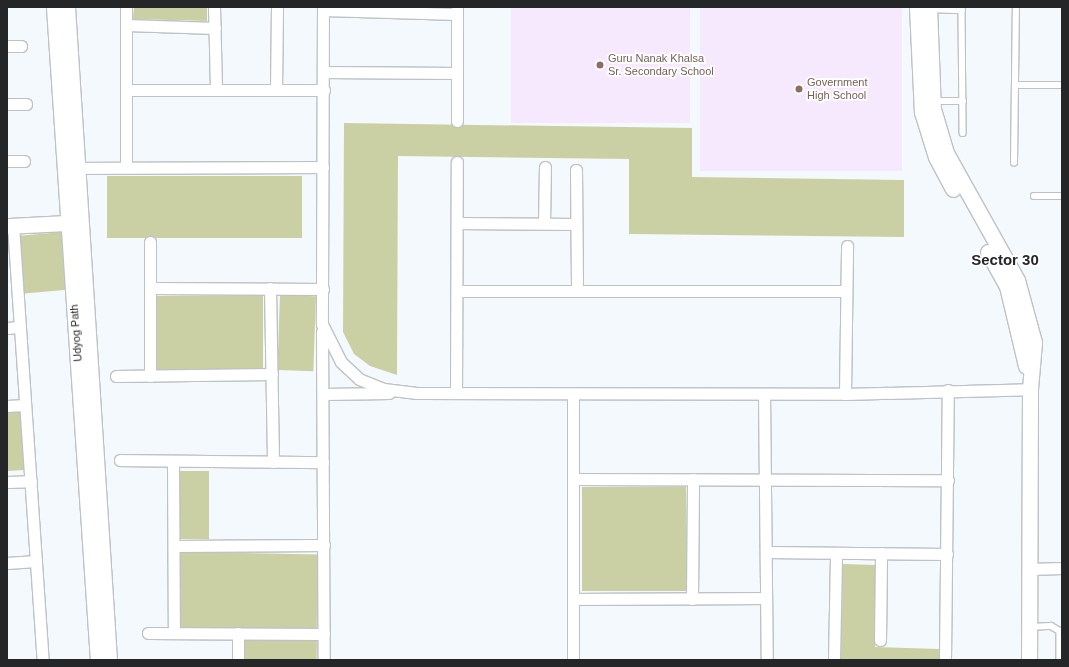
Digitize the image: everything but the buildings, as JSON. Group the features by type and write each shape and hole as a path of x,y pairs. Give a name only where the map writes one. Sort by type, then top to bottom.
{"main road":[{"name":"Udyog Path","path":"54,7 71,168 109,660"},
{"name":"Udyog Path","path":"67,7 71,168 69,223 98,660"},
{"path":"923,8 932,101 946,153 1017,280 1034,342 1030,389 1029,660"},
{"path":"923,8 922,112 936,157 1007,286 1023,344 1030,389"},
{"path":"10,225 69,223"}],"street":[{"path":"126,7 126,168"},
{"path":"214,7 216,90"},
{"path":"276,90 277,7"},
{"path":"324,660 322,324 324,90 323,9 457,10 457,121"},
{"path":"126,25 215,28"},
{"path":"7,46 22,46"},
{"path":"323,72 457,73"},
{"path":"127,90 324,90"},
{"path":"7,104 26,104"},
{"path":"7,161 24,161"},
{"path":"456,393 457,162"},
{"path":"71,168 323,167"},
{"path":"544,223 545,167"},
{"path":"576,170 577,291"},
{"path":"457,223 576,224"},
{"path":"10,225 31,481 43,660"},
{"path":"150,242 150,376"},
{"path":"845,394 847,246"},
{"path":"150,288 323,289"},
{"path":"270,288 273,462"},
{"path":"457,291 846,291"},
{"path":"322,324 341,362 359,379 384,389 418,393"},
{"path":"7,328 19,327"},
{"path":"116,376 272,374"},
{"path":"323,394 845,394 948,390 1030,389"},
{"path":"945,660 948,390"},
{"path":"573,394 573,660"},
{"path":"764,394 767,660"},
{"path":"7,406 25,405"},
{"path":"120,460 323,462"},
{"path":"173,461 174,633"},
{"path":"573,479 948,480"},
{"path":"692,599 693,479"},
{"path":"7,482 31,481"},
{"path":"174,546 324,545"},
{"path":"766,552 947,554"},
{"path":"834,660 836,552"},
{"path":"880,640 882,553"},
{"path":"7,563 36,561"},
{"path":"1030,569 1062,568"},
{"path":"573,599 766,598"},
{"path":"148,633 324,634"},
{"path":"238,633 238,660"}],"lane":[{"path":"1014,163 1016,7"},
{"path":"923,8 962,10 963,134"},
{"path":"1015,85 1062,85"},
{"path":"932,101 963,101"},
{"path":"1034,196 1062,196"},
{"path":"1029,627 1051,626 1060,631 1060,660"}],"shaded area":[{"name":"Guru Nanak Khalsa Sr. Secondary School","path":"511,7 690,7 690,123 511,123"},
{"name":"Government High School","path":"700,7 902,7 902,171 700,171"}],"green space":[{"path":"134,7 207,7 207,21 133,19"},
{"path":"344,123 692,128 692,177 904,180 904,237 629,234 629,159 398,156 397,375 370,366 354,354 343,332"},
{"path":"107,176 302,176 302,238 107,238"},
{"path":"62,232 67,290 24,294 19,236"},
{"path":"280,295 316,296 313,371 277,370"},
{"path":"154,296 263,296 263,370 154,370"},
{"path":"21,411 24,470 7,471 7,412"},
{"path":"180,471 209,471 209,539 180,539"},
{"path":"582,487 686,487 686,591 582,591"},
{"path":"180,552 318,554 317,629 179,627"},
{"path":"843,564 876,565 875,647 939,649 939,660 841,660"},
{"path":"243,638 317,639 317,660 243,660"}],"place":[{"name":"Guru Nanak Khalsa Sr. Secondary School","path":"600,65"},
{"name":"Government High School","path":"799,89"}],"district":[{"name":"Sector 30","path":"1005,260"}]}
